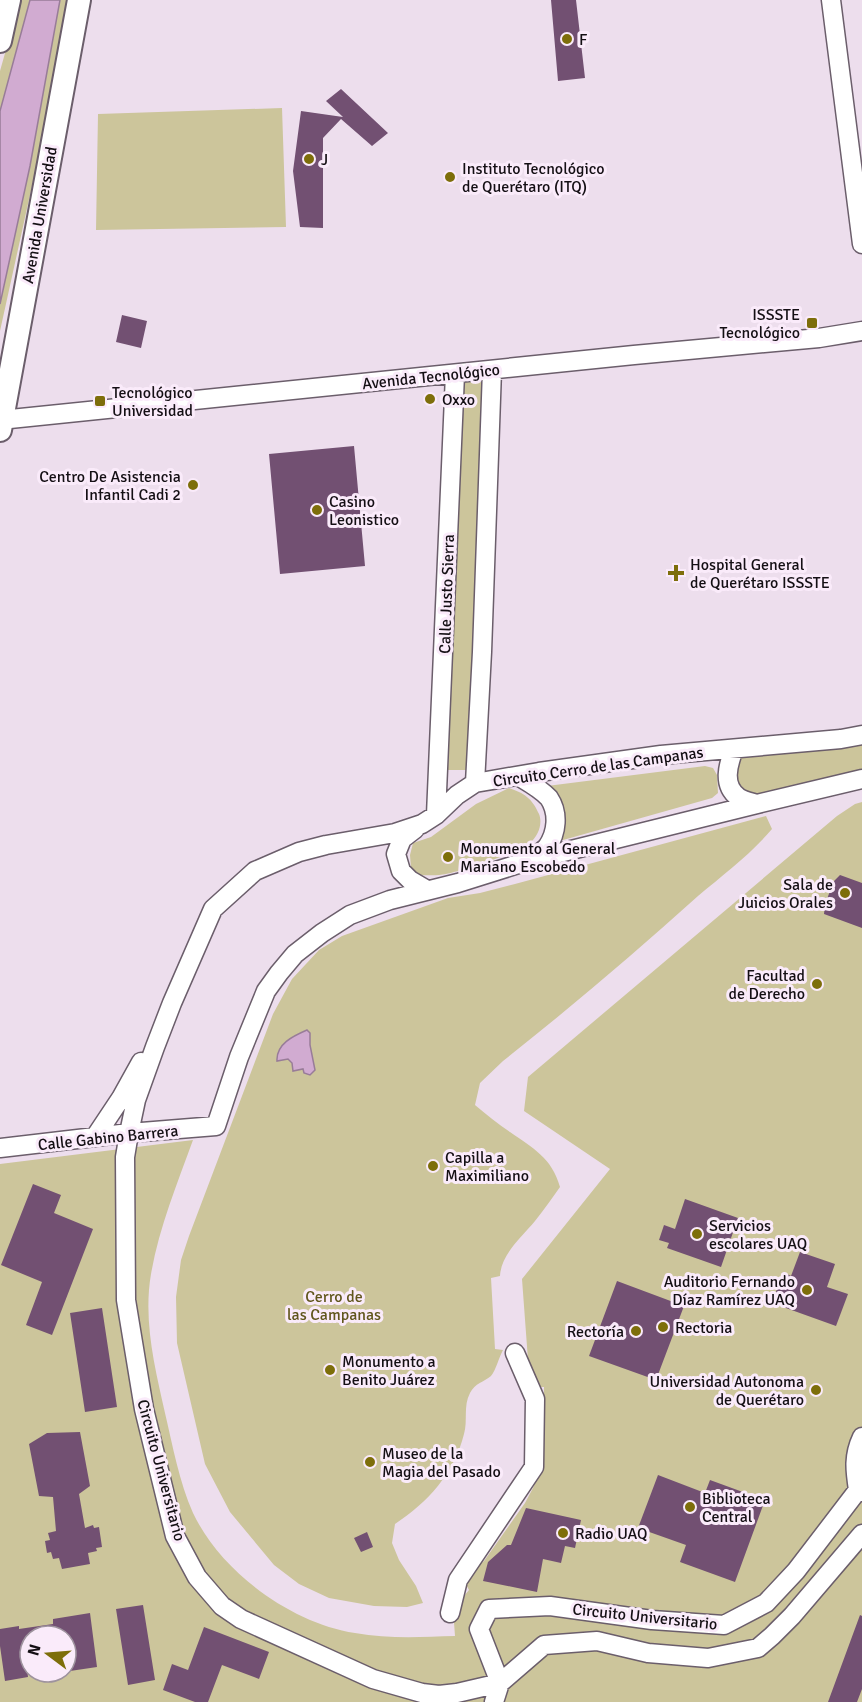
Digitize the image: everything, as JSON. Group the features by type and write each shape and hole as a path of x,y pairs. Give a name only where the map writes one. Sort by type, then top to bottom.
{"main road":[{"path":"0,40 9,0"},
{"name":"Avenida Universidad","path":"2,415 79,0"}],"street":[{"path":"831,0 862,244"},
{"name":"Avenida Tecnológico","path":"2,415 455,374 819,338 862,331"},
{"path":"475,783 492,370"},
{"name":"Calle Justo Sierra","path":"429,820 455,374"},
{"name":"Circuito Cerro de las Campanas","path":"129,1133 136,1100 155,1047 213,909 255,871 308,849 395,833 429,820 457,795 475,783 662,755 841,739 862,735"},
{"path":"734,748 727,773 730,786 739,798 757,804"},
{"path":"518,776 536,787 549,799 556,815 555,833 546,848 531,860"},
{"path":"429,820 402,839 396,854 401,871 410,880 427,890 458,883 531,860 862,779"},
{"name":"Calle Gabino Barrera","path":"0,1148 129,1133 216,1126 239,1058 266,991 295,954 321,933 350,915 390,900 427,890"},
{"path":"95,1137 143,1059 155,1047"},
{"name":"Circuito Universitario","path":"129,1133 125,1157 126,1300 144,1409 175,1536 197,1576 222,1606 241,1618 373,1679 422,1693 439,1695 457,1693 500,1683 544,1646 597,1641 648,1653 708,1659 758,1648 792,1616 862,1534"},
{"path":"450,1613 458,1580 534,1467 535,1399 515,1353"},
{"path":"860,1491 855,1464 862,1437"},
{"name":"Circuito Universitario","path":"500,1683 479,1629 489,1609 550,1606 652,1620 724,1625 766,1603 796,1571 860,1491"},
{"path":"494,1702 500,1683"}],"green space":[{"path":"20,0 70,0 52,95 0,331 0,71"},
{"path":"282,108 286,227 96,230 98,114"},
{"path":"460,377 486,378 474,770 448,770"},
{"path":"862,735 862,779 739,798 734,749"},
{"path":"705,766 713,768 717,775 718,793 712,798 556,842 561,819 561,805 554,792 547,786"},
{"path":"509,788 527,797 539,814 539,830 530,843 503,856 446,874 418,875 411,868 410,855 413,843 431,837 476,804"},
{"path":"862,802 862,1702 0,1702 0,1164 193,1140 159,1240 151,1274 148,1309 151,1344 161,1396 180,1476 193,1513 205,1535 240,1574 260,1591 307,1618 331,1627 367,1635 455,1636 453,1609 469,1590 463,1579 484,1561 525,1503 533,1488 543,1458 544,1387 530,1387 522,1279 610,1169 524,1111 528,1077 837,816"},
{"name":"Cerro de las Campanas","path":"766,816 772,829 746,856 602,980 503,1061 480,1083 475,1105 541,1155 552,1168 560,1187 508,1253 500,1276 491,1278 495,1349 503,1350 491,1376 477,1385 470,1393 464,1434 454,1462 429,1496 395,1524 392,1543 423,1603 407,1607 374,1606 329,1598 299,1584 274,1565 230,1512 205,1464 177,1343 176,1297 181,1260 189,1236 273,1014 292,979 319,950 342,936 448,898 515,884"}],"shaded area":[{"path":"30,0 60,0 30,166 0,304 0,111"},
{"path":"307,1030 310,1033 315,1070 310,1075 304,1073 303,1069 293,1071 292,1063 288,1059 277,1061 282,1045"}],"building":[{"name":"F","path":"551,0 576,0 585,78 558,81"},
{"name":"J","path":"341,89 388,133 372,146 341,119 323,138 323,228 300,227 293,171 301,111 343,117 326,101"},
{"path":"122,315 147,321 141,348 116,342"},
{"name":"Casino Leonistico","path":"354,446 365,566 280,574 269,454"},
{"name":"Sala de Juicios Orales","path":"840,875 862,883 862,928 824,914 825,904 834,881"},
{"path":"33,1184 61,1195 54,1213 93,1229 52,1335 26,1325 42,1282 1,1265"},
{"name":"Servicios escolares UAQ","path":"685,1199 738,1218 721,1267 667,1248 669,1243 659,1240 664,1225 675,1229"},
{"name":"Auditorio Fernando Díaz Ramírez UAQ","path":"800,1252 835,1264 827,1287 848,1294 836,1326 772,1303 783,1272 791,1276"},
{"name":"Rectoría","path":"617,1281 684,1306 656,1380 589,1356"},
{"path":"102,1308 117,1407 85,1412 70,1313"},
{"path":"80,1432 90,1486 79,1494 85,1528 93,1525 94,1528 99,1527 102,1547 88,1553 90,1564 62,1569 59,1558 53,1559 51,1552 47,1553 45,1541 50,1540 48,1533 56,1531 53,1497 39,1496 29,1444 47,1433"},
{"path":"658,1475 705,1493 710,1480 765,1500 735,1582 680,1562 686,1545 638,1528"},
{"path":"526,1508 581,1520 575,1548 565,1546 561,1563 543,1559 537,1592 483,1581 488,1562 507,1545 511,1545"},
{"path":"367,1532 373,1547 361,1552 354,1538"},
{"path":"143,1605 155,1680 128,1685 116,1609"},
{"path":"90,1613 97,1667 78,1670 78,1624 53,1624 53,1619"},
{"path":"860,1615 862,1616 862,1689 857,1702 828,1702"},
{"path":"18,1626 18,1679 5,1681 0,1629"},
{"path":"204,1627 269,1652 259,1679 222,1665 208,1702 195,1702 163,1690 172,1664 188,1670"}],"place":[{"name":"F","path":"567,39"},
{"name":"J","path":"309,159"},
{"name":"Instituto Tecnológico de Querétaro (ITQ)","path":"450,177"},
{"name":"ISSSTE Tecnológico","path":"812,323"},
{"name":"Oxxo","path":"430,399"},
{"name":"Tecnológico Universidad","path":"100,401"},
{"name":"Centro De Asistencia Infantil Cadi 2","path":"193,485"},
{"name":"Casino Leonistico","path":"317,510"},
{"name":"Hospital General de Querétaro ISSSTE","path":"676,573"},
{"name":"Monumento al General Mariano Escobedo","path":"448,857"},
{"name":"Sala de Juicios Orales","path":"845,893"},
{"name":"Facultad de Derecho","path":"817,984"},
{"name":"Capilla a Maximiliano","path":"433,1166"},
{"name":"Servicios escolares UAQ","path":"697,1234"},
{"name":"Auditorio Fernando Díaz Ramírez UAQ","path":"807,1290"},
{"name":"Rectoria","path":"663,1327"},
{"name":"Rectoría","path":"636,1331"},
{"name":"Monumento a Benito Juárez","path":"330,1370"},
{"name":"Universidad Autonoma de Querétaro","path":"816,1390"},
{"name":"Museo de la Magia del Pasado","path":"370,1462"},
{"name":"Biblioteca Central","path":"690,1507"},
{"name":"Radio UAQ","path":"563,1533"}]}
